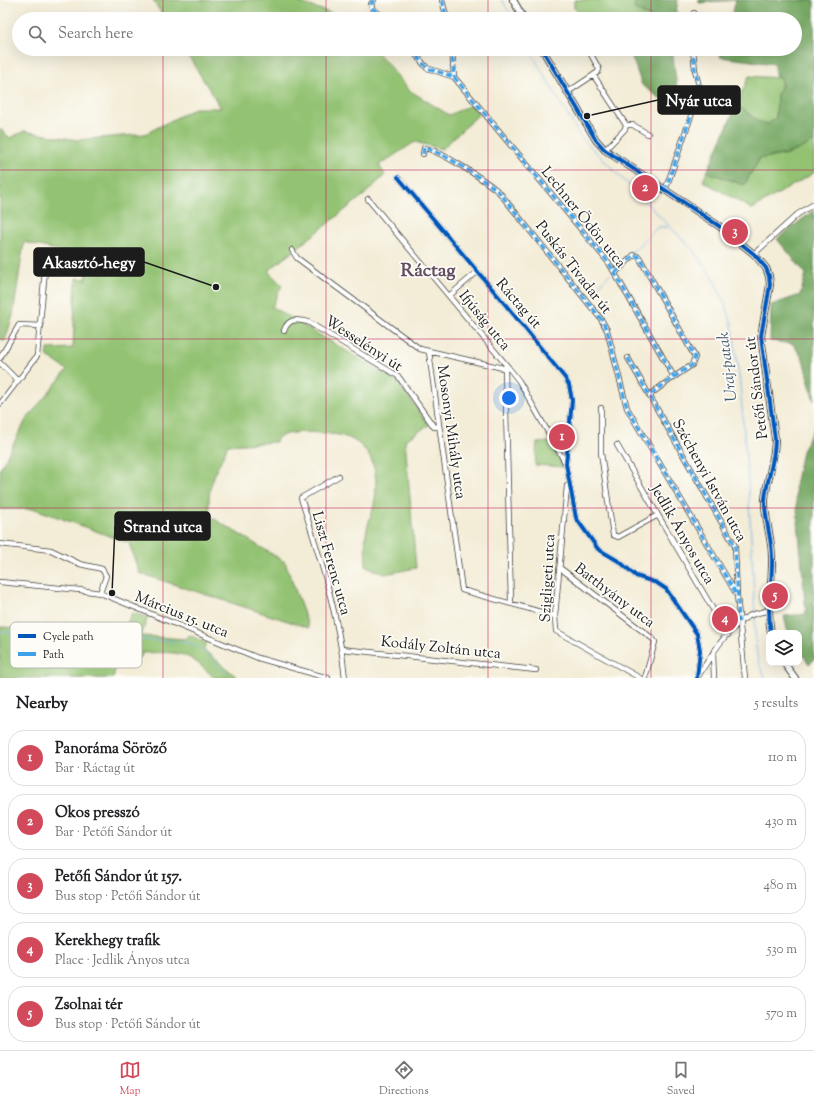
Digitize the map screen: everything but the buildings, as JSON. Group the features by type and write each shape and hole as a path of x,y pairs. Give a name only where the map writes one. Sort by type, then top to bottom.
{"street":[{"path":"442,0 445,12"},
{"path":"513,0 520,12"},
{"path":"373,1 372,8 377,12"},
{"path":"417,56 427,68 454,77 452,56"},
{"name":"Petőfi Sándor út","path":"546,56 596,140 605,150 720,226 754,254 766,268 770,281 761,336 775,439 775,452 766,488 765,503 772,557 771,630"},
{"path":"568,92 598,72 599,69 592,56"},
{"path":"665,191 700,90 695,70 694,56"},
{"path":"594,76 626,126"},
{"name":"Lechner Ödön utca","path":"454,77 615,273 674,378"},
{"path":"626,126 633,125 648,134"},
{"path":"605,150 625,129 626,126"},
{"name":"Puskás Tivadar út","path":"423,154 424,148 435,152 499,192 601,319 607,330 627,408 737,595"},
{"name":"Ráctag út","path":"398,177 559,368 569,385 572,409 566,464 567,479"},
{"name":"Ifjúság utca","path":"368,199 508,367 505,370 512,604"},
{"path":"754,254 798,214 814,204"},
{"name":"Mosonyi Mihály utca","path":"292,250 297,258 412,345 429,352 462,590 512,604"},
{"path":"615,273 634,255 639,257 695,357 692,365 652,393 650,397"},
{"path":"0,404 37,356 41,326 46,259"},
{"path":"450,296 477,272"},
{"name":"Wesselényi út","path":"284,331 289,322 296,319 308,322 398,376 434,427 439,426"},
{"path":"0,358 19,325 41,326"},
{"path":"429,352 508,367 519,381 566,464"},
{"name":"Széchenyi István utca","path":"628,358 735,546 739,622 742,631 746,678"},
{"path":"0,363 18,381"},
{"path":"601,408 601,453 613,535 618,537 658,515"},
{"name":"Jedlik Ányos utca","path":"617,445 728,635"},
{"name":"Liszt Ferenc utca","path":"339,476 301,498 330,592 342,649 345,678"},
{"path":"567,479 576,518 598,550 620,562 636,576 657,582 666,589 695,629 700,645 697,678"},
{"name":"Szigligeti utca","path":"567,479 555,616 558,632 640,678"},
{"path":"0,544 51,550 80,564 102,569 106,576 100,593"},
{"name":"Batthyány utca","path":"560,568 651,637 655,642 646,678"},
{"name":"Március 15. utca","path":"0,582 100,593 258,658 328,678"},
{"path":"512,604 555,616"},
{"path":"697,678 713,653 739,622 752,614 770,610"},
{"name":"Kodály Zoltán utca","path":"342,649 536,670"},
{"path":"713,653 714,678"},
{"path":"786,666 795,678"},
{"path":"745,670 749,678"}],"green space":[{"path":"153,0 292,0 328,12 161,12"},
{"path":"574,0 635,0 641,12 579,12 574,8"},
{"path":"635,0 678,0 676,12 641,12 634,9"},
{"path":"699,0 736,0 699,3"},
{"path":"736,0 814,0 814,141 788,153 760,158 744,185 707,172 737,104 759,122 768,124 776,118 777,94 782,87 781,78 775,76 775,64 720,56 802,56 802,12 733,12"},
{"path":"188,56 381,56 409,90 449,115 471,105 479,114 442,149 415,142 379,165 385,175 364,195 268,271 282,285 272,307 396,380 429,425 405,440 416,568 385,574 366,566 366,534 374,503 376,487 373,464 362,446 343,436 304,432 291,433 278,437 276,442 228,445 210,488 209,507 211,517 285,562 309,628 139,573 129,543 35,509 0,509 0,469 26,420 67,370 46,355 48,349 73,348 76,278 86,279 88,258 24,242 13,315 5,341 0,339 0,129 10,138 24,131 77,140 145,134 195,108 221,108"},
{"path":"632,56 673,56 677,87 662,100 642,85"},
{"path":"749,76 781,78 776,108 776,118 768,124 759,122 737,104"},
{"path":"814,141 814,173 752,209 703,181 707,172 744,185 760,158 788,154 801,149"},
{"path":"814,210 814,401 803,359 793,344 770,341 771,305 800,295 806,274 777,239"},
{"path":"814,428 814,660 809,664 802,654 802,630 787,630 784,616 806,614 795,486 802,451"},
{"path":"550,442 563,467 535,465 537,443"},
{"path":"132,613 148,617 142,633 142,622 128,622"},
{"path":"0,627 10,627 10,668 115,668 113,678 0,678"},
{"path":"189,635 207,643 203,649 238,678 214,678 197,662 182,655 142,653 142,636 186,639"}],"waterway":[{"name":"Uraj-patak","path":"502,0 509,12"},
{"name":"Uraj-patak","path":"533,56 580,136 693,250 713,278 724,301 732,324 740,384 748,481 755,613"},
{"path":"615,268 658,227 668,227"},
{"path":"588,296 610,274"},
{"name":"Uraj-patak","path":"755,616 757,656 766,678"},
{"path":"0,632 10,633"},
{"path":"142,640 187,642 205,653 230,678"}],"marked path":[{"path":"374,0 371,4 372,8 377,12"},
{"path":"442,0 445,12"},
{"path":"417,56 427,68 454,77"},
{"path":"452,56 454,77"},
{"path":"665,191 700,90 695,70 694,56"},
{"path":"454,77 609,263 674,377 652,393 650,397"},
{"path":"423,154 424,148 441,154 474,174 499,192 601,319 607,330 627,408 737,595"},
{"path":"615,273 634,255 639,257 695,357 692,365 674,377"},
{"path":"628,358 735,546 739,622"}],"cycle path":[{"path":"546,56 596,140 605,150 719,226 754,254 766,268 770,285 761,336 775,439 774,454 765,499 772,557 769,605 771,630"},
{"path":"398,177 565,378 569,385 572,400 566,464 576,518 598,549 620,562 636,576 657,583 666,589 697,634 700,650 697,678"}],"place":[{"name":"Nyár utca","path":"587,116"},
{"name":"Okos presszó","path":"645,188"},
{"name":"Petőfi Sándor út 157.","path":"735,232"},
{"name":"Akasztó-hegy","path":"216,287"},
{"name":"Panoráma Söröző","path":"562,437"},
{"name":"Strand utca","path":"112,593"},
{"name":"Zsolnai tér","path":"775,596"},
{"name":"Kerekhegy trafik","path":"725,619"}],"district":[{"name":"Ráctag","path":"428,269"}]}
